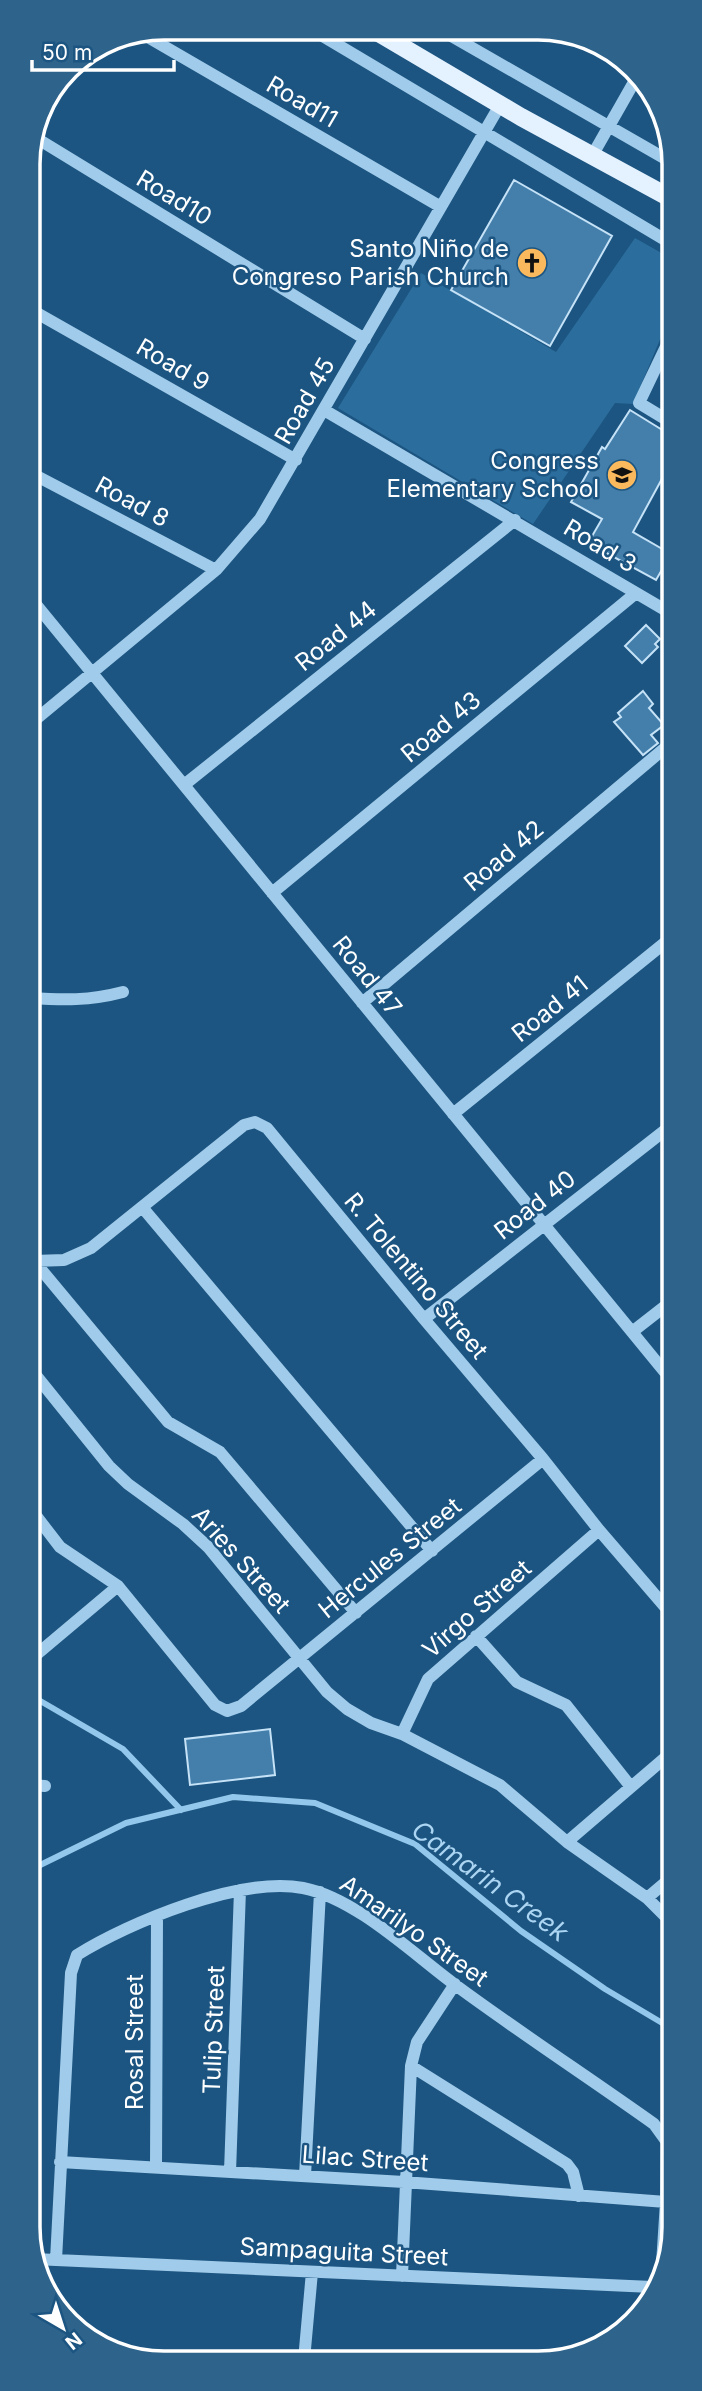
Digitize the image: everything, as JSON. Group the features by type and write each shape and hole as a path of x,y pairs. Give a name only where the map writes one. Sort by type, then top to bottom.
{"main road":[{"path":"391,40 500,105 662,195"}],"street":[{"path":"330,40 662,238"},
{"path":"458,40 661,156"},
{"name":"Road11","path":"154,41 441,207"},
{"path":"592,156 632,85"},
{"name":"Road 45","path":"41,715 216,570 260,519 500,105"},
{"name":"Road10","path":"43,142 365,340"},
{"name":"Road 9","path":"41,314 296,460"},
{"path":"662,355 639,403 662,417"},
{"name":"Road 3","path":"324,410 662,608"},
{"name":"Road 8","path":"41,478 216,570"},
{"name":"Road 44","path":"184,785 515,520"},
{"name":"Road 43","path":"272,893 636,593"},
{"name":"Road 47","path":"41,610 661,1367"},
{"name":"Road 42","path":"362,1003 662,751"},
{"name":"Road 41","path":"453,1114 662,945"},
{"path":"41,999 96,999 123,992"},
{"name":"R. Tolentino Street","path":"142,1207 243,1125 255,1122 267,1128 543,1459"},
{"name":"Road 40","path":"424,1319 662,1133"},
{"path":"40,1262 64,1260 91,1248 142,1207 432,1550"},
{"path":"40,1273 168,1422 220,1452 356,1613"},
{"path":"632,1332 661,1309"},
{"name":"Aries Street","path":"40,1381 109,1466 128,1484 183,1524 208,1548 327,1692 347,1709 371,1723 402,1734 500,1785 566,1842 647,1898 661,1912"},
{"path":"543,1459 661,1602"},
{"name":"Hercules Street","path":"118,1586 215,1705 227,1711 241,1706 299,1660 543,1459"},
{"path":"40,1521 60,1547 118,1586 40,1651"},
{"name":"Virgo Street","path":"402,1734 428,1679 599,1530"},
{"path":"476,1636 517,1682 566,1705 631,1787"},
{"path":"566,1842 661,1761"},
{"path":"40,1786 45,1786"},
{"name":"Amarilyo Street","path":"56,2260 71,1973 77,1955 98,1942 157,1917 207,1898 240,1890 299,1887 343,1902 661,2131"},
{"path":"647,1898 661,1887"},
{"name":"Tulip Street","path":"230,2172 240,1890"},
{"path":"305,2176 320,1892"},
{"name":"Rosal Street","path":"156,2168 157,1917"},
{"path":"402,2276 411,2066 417,2042 454,1984"},
{"path":"411,2066 567,2164 573,2172 579,2196"},
{"name":"Lilac Street","path":"60,2162 404,2182 661,2202"},
{"name":"Sampaguita Street","path":"45,2260 646,2287"},
{"path":"305,2351 312,2272"}],"shaded area":[{"path":"635,238 662,253 662,335 633,404 615,403 533,524 338,408 421,273 556,352"}],"building":[{"name":"Santo Niño de Congreso Parish Church","path":"514,180 612,236 550,346 451,290"},
{"name":"Congress Elementary School","path":"630,410 662,430 662,479 633,532 662,549 662,570 656,580 588,543 602,519 571,502 602,447 605,449"},
{"path":"646,625 660,639 655,644 658,647 642,663 625,646"},
{"path":"643,691 653,704 649,708 662,722 662,727 651,735 658,743 643,755 614,722 621,717 618,713"},
{"path":"270,1729 275,1775 190,1785 185,1739"}],"waterway":[{"path":"40,1701 123,1749 181,1810"},
{"name":"Camarin Creek","path":"40,1865 126,1823 233,1797 315,1803 415,1844 521,1931 605,1989 661,2022"}],"place":[{"name":"Santo Niño de Congreso Parish Church","path":"532,263"},
{"name":"Congress Elementary School","path":"622,475"}]}
